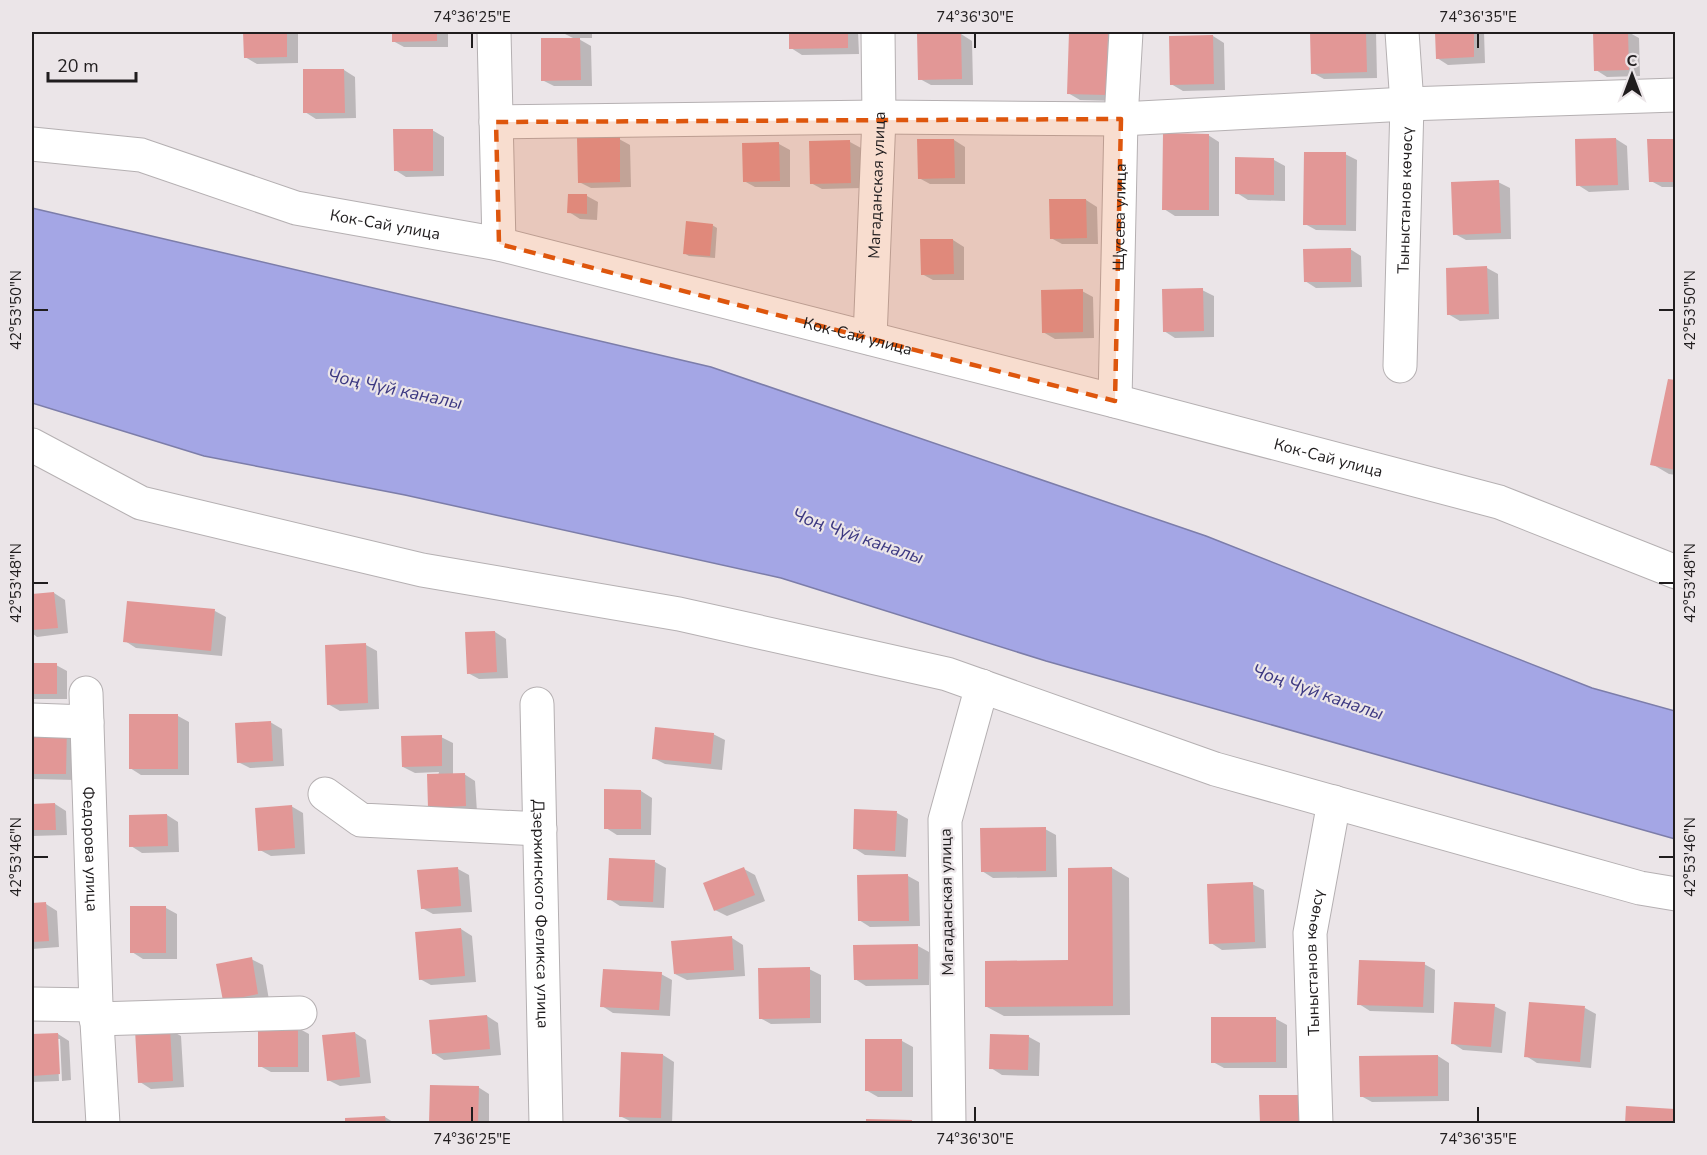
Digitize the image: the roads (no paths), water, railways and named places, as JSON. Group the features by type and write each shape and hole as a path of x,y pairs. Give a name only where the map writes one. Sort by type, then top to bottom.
{"street":[{"path":"494,32 499,244"},
{"name":"Магаданская улица","path":"870,338 879,117 878,32"},
{"name":"Щусева улица","path":"1115,401 1121,119 1126,32"},
{"name":"Тыныстанов көчөсү","path":"1400,366 1407,104 1402,32"},
{"path":"496,122 879,117 1121,119 1407,104 1676,95"},
{"name":"Кок-Сай улица","path":"32,144 141,155 296,208 499,244 1115,401 1499,502 1676,572"},
{"path":"32,445 141,503 422,570 679,614 947,674 1215,770 1640,888 1676,894"},
{"name":"Магаданская улица","path":"949,1124 945,820 982,686"},
{"name":"Дзержинского Феликса улица","path":"537,704 546,1124"},
{"name":"Федорова улица","path":"32,720 86,707 96,1012 103,1124"},
{"path":"325,794 361,820 540,829"},
{"name":"Тыныстанов көчөсү","path":"1316,1124 1310,933 1334,802"},
{"path":"32,1004 96,1012 300,1013"}],"water":[{"name":"Чоң Чүй каналы","path":"32,208 711,367 1206,536 1592,688 1675,711 1675,839 1046,661 781,578 405,495 204,456 32,403"}]}
